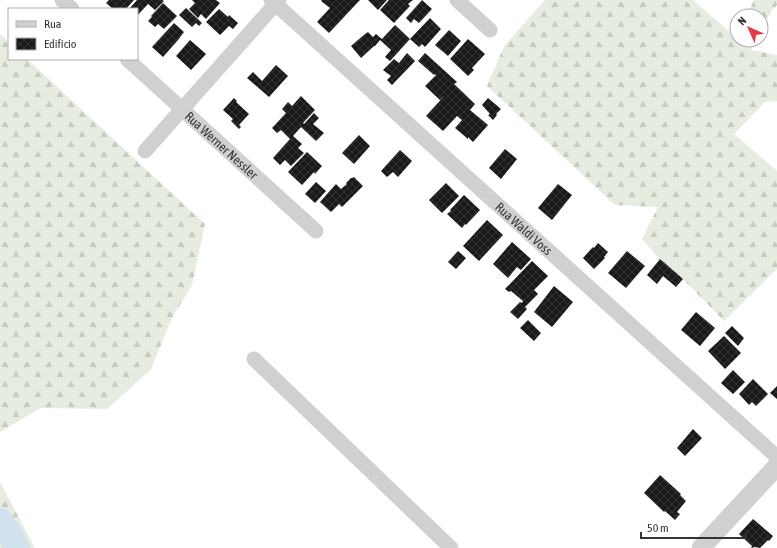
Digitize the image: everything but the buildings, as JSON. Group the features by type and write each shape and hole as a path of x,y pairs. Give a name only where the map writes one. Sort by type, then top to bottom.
{"street":[{"path":"62,0 71,8"},
{"path":"457,0 490,30"},
{"path":"145,151 275,1"},
{"name":"Rua Waldi Voss","path":"275,1 777,457"},
{"name":"Rua Werner Nessler","path":"128,60 316,231"},
{"path":"254,359 451,548"},
{"path":"701,548 777,466"}],"green space":[{"path":"545,0 693,0 729,31 729,48 752,48 751,50 777,55 777,101 765,102 734,134 777,171 777,269 724,321 683,279 660,259 642,239 658,207 615,205 487,86 504,46"},
{"path":"754,0 777,0 777,5 769,16 769,8 750,8"},
{"path":"0,34 8,41 8,60 28,60 205,224 192,285 172,318 151,369 107,409 41,408 0,432"},
{"path":"0,482 35,548 0,548"}],"waterway":[{"path":"0,520 9,532 17,548"}]}
